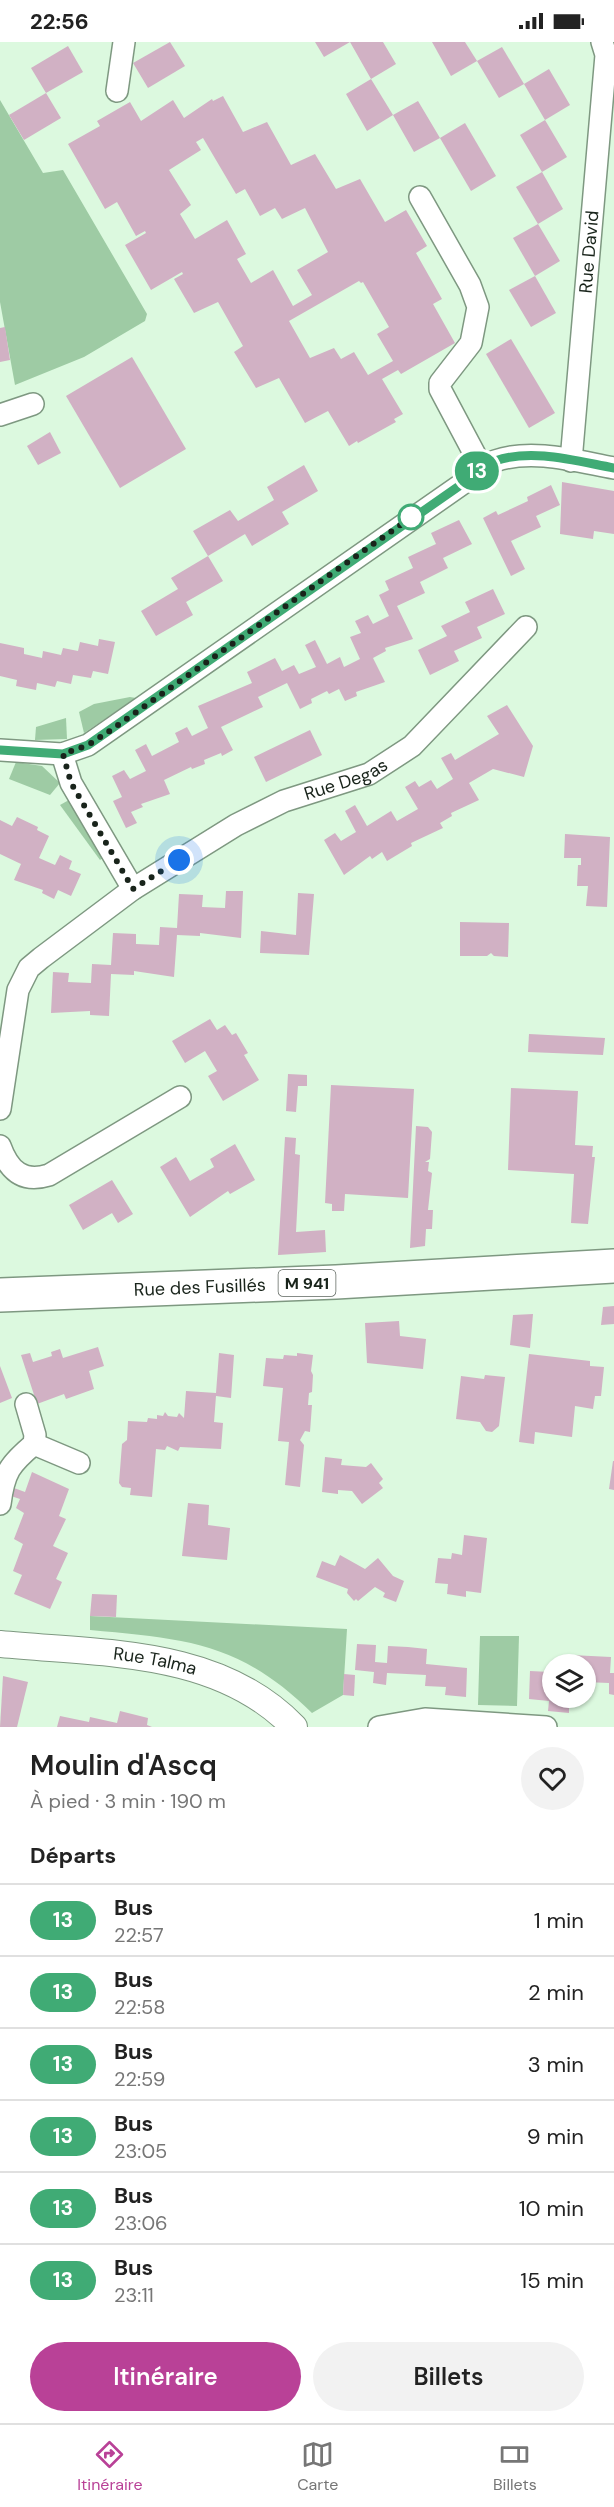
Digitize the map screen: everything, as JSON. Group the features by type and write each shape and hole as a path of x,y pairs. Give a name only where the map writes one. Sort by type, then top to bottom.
{"main road":[{"name":"Rue des Fusillés","path":"0,1295 336,1282 614,1266"},
{"name":"Rue des Fusillés","path":"0,1313 325,1301 614,1286"}],"street":[{"path":"117,91 124,42"},
{"name":"Rue David","path":"571,461 606,54 602,42"},
{"path":"420,196 470,285 478,307 471,343 440,383 440,389 482,468"},
{"path":"0,415 33,404"},
{"path":"0,750 63,754 88,745 482,468 502,458 518,455 614,468"},
{"name":"Rue Degas","path":"0,1109 18,990 22,978 41,958 133,889 259,812 284,801 349,782 395,759 412,746 526,627"},
{"path":"63,754 71,783 133,889"},
{"path":"0,1146 11,1168 23,1177 37,1178 49,1175 180,1097"},
{"path":"26,1404 35,1435 34,1444"},
{"path":"0,1504 8,1458 34,1444"},
{"path":"34,1444 79,1463"},
{"name":"Rue Talma","path":"0,1644 153,1659 204,1670 253,1694 294,1727"},
{"path":"379,1727 425,1719 546,1727"}],"green space":[{"path":"0,100 43,173 63,170 147,314 145,321 84,357 15,385 0,302"},
{"path":"130,697 136,698 84,733 79,712 94,704"},
{"path":"66,718 67,739 35,740 36,727"},
{"path":"16,762 42,766 60,783 50,795 9,779"},
{"path":"69,800 103,858 100,860 60,805"},
{"path":"90,1616 347,1629 343,1695 312,1713 286,1689 260,1671 235,1658 183,1641 90,1630"},
{"path":"480,1636 519,1636 517,1706 478,1705"}],"building":[{"path":"170,42 185,66 148,88 133,63"},
{"path":"315,42 350,42 324,57"},
{"path":"350,42 383,42 396,64 371,79"},
{"path":"432,42 465,42 477,61 451,76"},
{"path":"68,46 83,72 46,93 31,68"},
{"path":"502,47 524,84 499,98 477,61"},
{"path":"549,69 570,105 545,120 524,84"},
{"path":"371,79 393,115 367,131 346,94"},
{"path":"46,93 61,118 24,140 9,115"},
{"path":"223,96 243,132 267,122 291,165 315,154 336,189 360,179 385,222 406,210 427,246 416,253 442,299 433,304 455,343 401,374 398,370 382,379 403,414 394,419 396,422 358,443 357,441 349,446 328,411 305,423 279,378 256,388 234,352 243,346 218,302 194,313 174,279 183,274 182,272 151,290 125,245 146,233 145,231 136,236 117,202 105,209 68,144 100,126 97,121 130,102 141,121 173,100 184,118 212,99 213,101","holes":["203,138 236,194 245,189 260,216 275,208 282,219 305,208 328,252 297,270 312,295 293,306 273,270 251,283 237,259 246,254 227,220 195,239 180,214 191,205 169,170 201,150 196,142","359,281 363,282 389,327 377,334 393,361 368,375 354,352 341,359 334,348 310,358 289,321"]},
{"path":"418,101 440,138 414,152 393,115"},
{"path":"545,120 567,157 542,172 520,135"},
{"path":"465,123 496,176 471,191 440,138"},
{"path":"542,172 563,209 538,224 516,187"},
{"path":"538,224 560,261 535,276 513,238"},
{"path":"535,276 556,313 531,327 509,290"},
{"path":"5,327 10,360 0,362 0,328"},
{"path":"511,339 555,413 529,428 486,354"},
{"path":"132,357 186,449 120,488 66,396"},
{"path":"50,432 61,453 38,465 27,446"},
{"path":"304,465 318,491 282,512 289,524 252,546 245,534 208,556 193,531 230,510 238,521 274,500 267,487"},
{"path":"562,482 614,491 614,534 594,531 593,539 560,534"},
{"path":"551,485 560,505 536,516 541,527 511,541 525,569 511,576 483,518 496,511 498,515 528,501 527,497"},
{"path":"459,520 472,544 443,558 448,568 420,582 425,593 397,606 413,639 385,648 386,651 373,658 385,682 356,692 357,696 345,701 339,689 329,694 327,691 311,699 312,703 300,709 287,683 258,697 263,707 221,727 233,750 222,756 221,753 204,760 205,764 192,769 191,767 164,780 170,794 141,804 143,807 131,812 137,823 126,828 113,801 122,797 112,776 124,770 130,779 146,771 135,750 146,744 152,756 179,742 175,733 187,727 192,736 208,728 198,706 252,683 247,672 275,658 282,671 294,665 299,674 316,667 305,645 315,640 327,664 340,657 344,667 360,659 350,637 361,633 355,621 368,615 373,624 389,616 379,595 389,590 385,581 413,568 408,557 436,544 431,533"},
{"path":"208,556 223,581 186,602 193,615 156,636 141,611 178,589 171,578"},
{"path":"493,589 505,614 477,627 482,638 454,651 459,661 430,675 418,650 447,636 441,626 470,612 465,602"},
{"path":"99,639 115,642 108,674 93,671 91,678 73,675 71,684 57,681 55,687 37,683 36,690 16,686 17,680 0,676 0,643 24,648 24,654 42,658 43,651 61,655 63,648 78,651 80,642 98,646"},
{"path":"507,705 533,746 524,777 493,769 469,783 479,800 451,813 452,816 440,823 443,828 411,843 412,846 387,861 382,852 372,859 370,856 344,875 324,840 335,833 341,841 356,832 345,811 355,805 367,826 391,811 397,821 418,809 405,787 415,781 419,787 431,780 437,789 453,779 441,758 451,753 455,760 499,734 487,716"},
{"path":"310,730 322,755 266,782 254,757"},
{"path":"17,817 38,827 37,830 49,836 39,858 55,865 60,855 72,861 69,869 81,874 71,896 58,890 54,899 42,893 43,890 14,880 21,864 0,854 0,820 12,826"},
{"path":"565,834 610,837 607,907 586,906 588,886 577,886 578,865 581,865 581,858 564,858"},
{"path":"226,891 243,891 241,938 200,933 200,936 177,935 174,977 134,971 134,975 111,974 109,1016 90,1015 90,1011 51,1013 53,972 69,973 68,982 91,983 92,964 111,965 113,933 136,934 136,944 159,945 160,927 177,928 179,894 203,895 202,907 225,908"},
{"path":"298,893 314,894 309,955 260,953 261,931 296,935"},
{"path":"460,922 509,923 508,957 494,956 491,953 487,956 460,956"},
{"path":"210,1019 217,1030 225,1025 232,1035 236,1033 248,1053 244,1055 259,1080 223,1101 208,1076 217,1071 205,1051 185,1063 172,1041"},
{"path":"529,1034 605,1038 603,1055 528,1052"},
{"path":"288,1074 307,1075 307,1086 298,1086 296,1112 286,1111"},
{"path":"331,1085 414,1089 408,1198 345,1194 344,1211 332,1211 332,1204 325,1203"},
{"path":"511,1088 578,1091 575,1145 593,1146 592,1157 595,1157 588,1224 571,1223 574,1174 508,1170"},
{"path":"416,1126 428,1127 432,1132 430,1159 425,1162 429,1162 428,1171 432,1173 428,1210 433,1210 432,1229 426,1229 425,1246 410,1248"},
{"path":"285,1137 296,1138 295,1154 300,1155 296,1232 325,1230 326,1252 278,1255"},
{"path":"235,1144 255,1180 230,1194 228,1191 190,1217 160,1167 176,1157 190,1181 214,1167 210,1159"},
{"path":"112,1180 133,1214 118,1223 112,1213 83,1230 69,1205"},
{"path":"614,1306 614,1324 601,1325 603,1307"},
{"path":"533,1314 530,1348 510,1345 513,1315"},
{"path":"399,1321 400,1336 426,1339 423,1369 367,1363 365,1323"},
{"path":"98,1347 104,1366 89,1371 94,1389 66,1399 64,1394 37,1404 21,1355 30,1353 33,1362 52,1356 51,1352 60,1349 63,1358"},
{"path":"219,1353 234,1355 231,1398 216,1396 214,1422 223,1423 221,1449 180,1447 178,1451 167,1446 165,1450 156,1449 152,1497 130,1495 131,1488 122,1487 119,1483 122,1444 127,1440 128,1421 147,1422 148,1418 157,1419 157,1415 163,1416 165,1412 168,1416 177,1417 179,1413 184,1418 186,1391 216,1393"},
{"path":"297,1353 313,1355 312,1392 309,1393 308,1405 312,1405 310,1432 305,1431 300,1440 304,1445 300,1487 285,1485 289,1442 278,1441 283,1388 263,1386 266,1358 283,1359 284,1355 297,1356"},
{"path":"529,1354 590,1361 590,1366 604,1367 601,1396 595,1396 593,1409 575,1406 572,1437 535,1432 534,1444 519,1442"},
{"path":"0,1366 12,1398 0,1403"},
{"path":"485,1375 505,1377 499,1426 492,1432 486,1431 480,1422 456,1419 461,1376 484,1379"},
{"path":"325,1457 342,1459 341,1465 366,1467 371,1463 383,1479 379,1483 383,1488 362,1504 352,1491 338,1490 338,1494 322,1492"},
{"path":"614,1461 614,1490 609,1489"},
{"path":"32,1472 69,1489 59,1516 66,1519 53,1546 68,1553 56,1579 62,1582 50,1609 14,1594 22,1575 13,1571 23,1544 14,1539 24,1513 16,1508 20,1499 11,1496 14,1488 25,1492"},
{"path":"188,1503 209,1505 208,1525 230,1528 227,1560 182,1556"},
{"path":"464,1535 487,1538 481,1593 466,1591 466,1597 447,1594 448,1584 435,1583 438,1558 451,1559 452,1553 462,1555"},
{"path":"340,1555 365,1569 378,1558 393,1576 404,1581 396,1602 383,1597 385,1593 375,1587 358,1601 356,1599 354,1601 347,1593 348,1589 316,1577 322,1561 335,1566"},
{"path":"92,1594 117,1595 116,1617 90,1616"},
{"path":"357,1644 376,1645 375,1662 387,1663 388,1646 408,1647 427,1649 426,1664 467,1668 466,1697 445,1695 446,1687 425,1686 426,1675 387,1673 386,1685 373,1683 374,1672 355,1670"},
{"path":"596,1656 611,1657 610,1673 614,1673 614,1695 609,1694 609,1683 596,1682"},
{"path":"530,1671 542,1672 542,1700 529,1699"},
{"path":"344,1674 355,1675 354,1696 343,1695"},
{"path":"3,1676 28,1682 17,1727 0,1727"},
{"path":"548,1708 569,1708 569,1713 548,1711"},
{"path":"120,1711 148,1718 147,1725 152,1727 57,1727 60,1716 89,1722 90,1717 117,1723"}],"bus line":[{"name":"13","path":"0,750 63,754 88,745 431,503 495,461 518,455 536,455 614,468"}],"route":[{"path":"179,860 133,889 71,783 63,754 88,745 108,732 413,516 411,517"}]}
